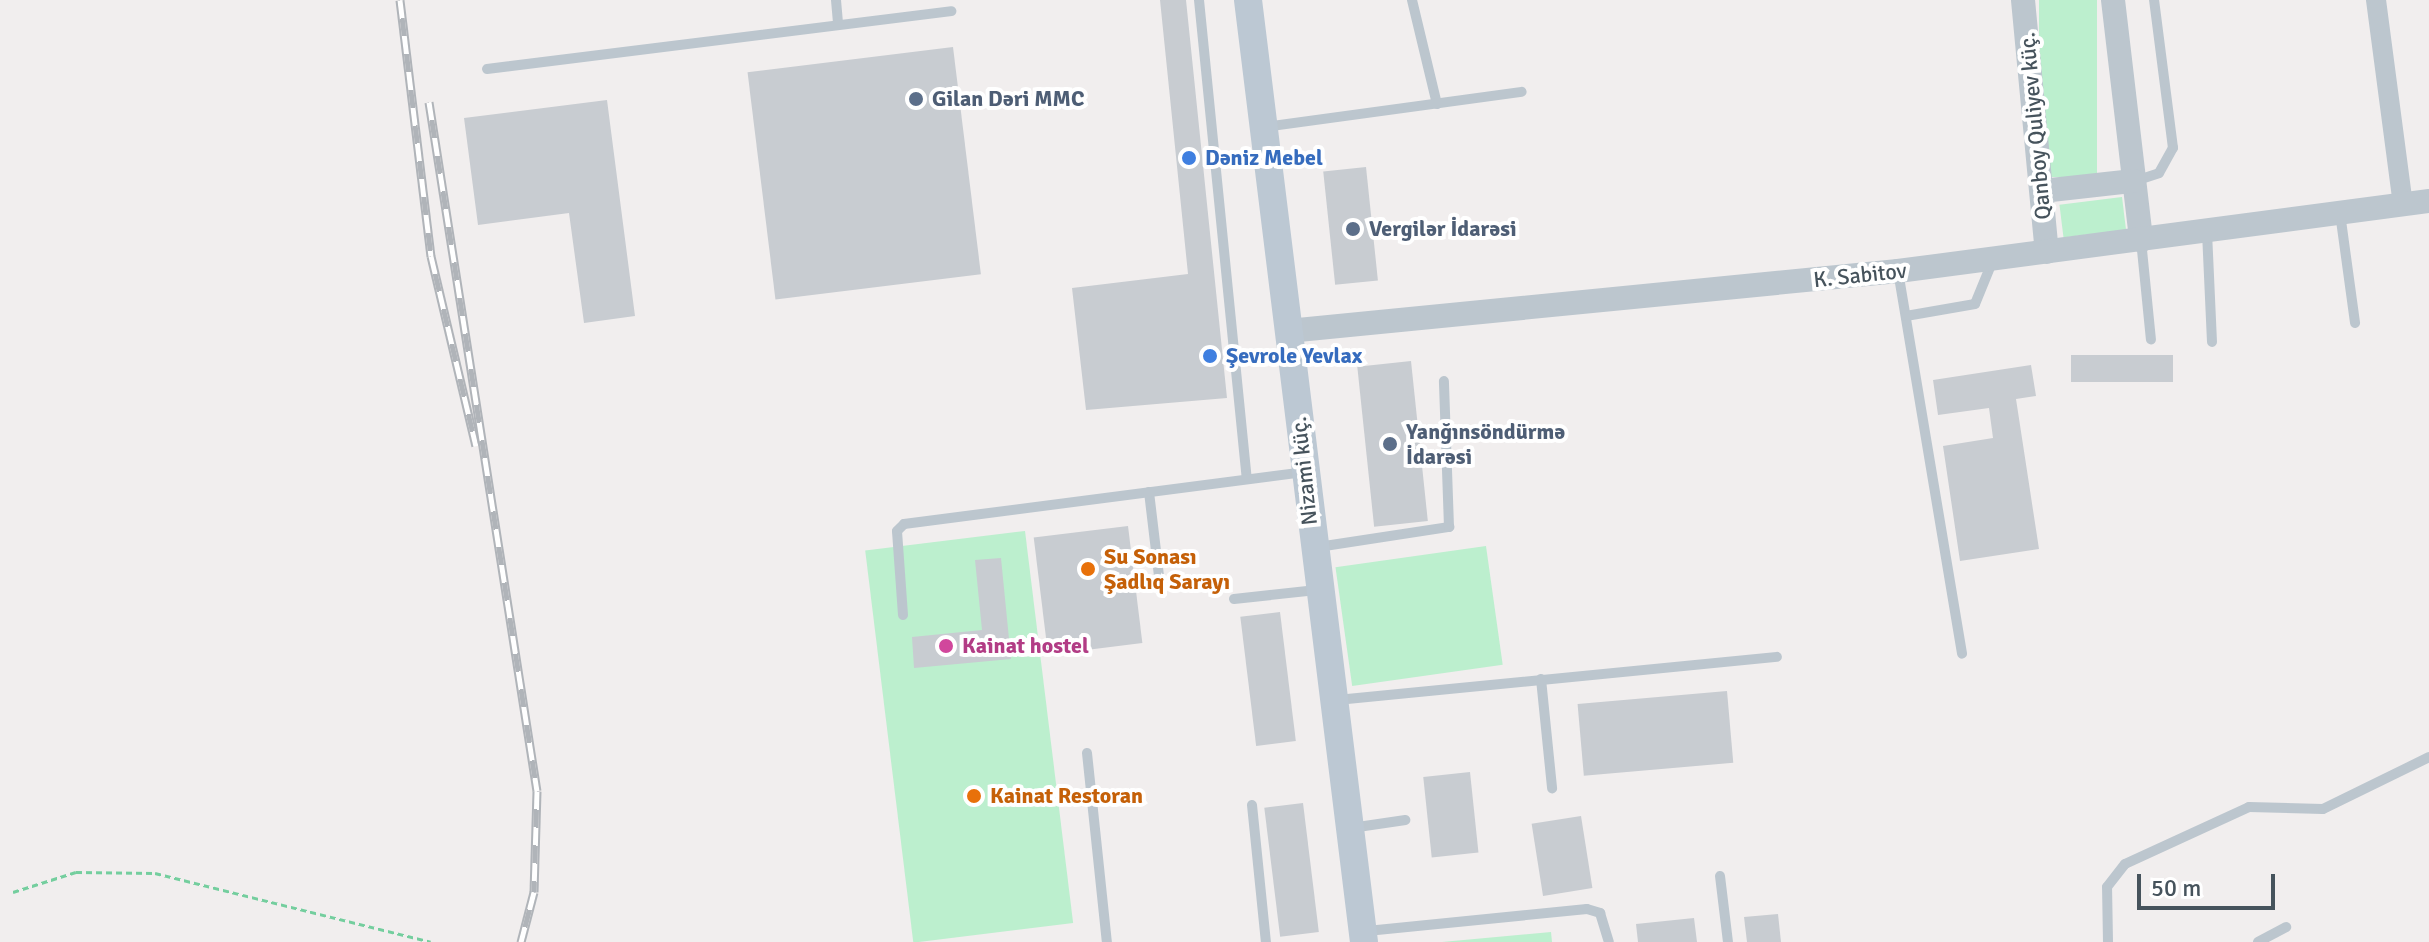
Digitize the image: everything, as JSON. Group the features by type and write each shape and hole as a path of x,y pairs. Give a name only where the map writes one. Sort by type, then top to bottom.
{"main road":[{"name":"Nizami küç.","path":"1248,0 1330,701 1363,937"}],"street":[{"name":"Qanboy Quliyev küç.","path":"2023,0 2047,252"},
{"path":"2113,0 2141,240"},
{"path":"2376,0 2403,205"},
{"path":"2042,191 2133,181"},
{"name":"K. Sabitov","path":"1288,331 1898,271 2429,201"}],"lane":[{"path":"836,0 838,24"},
{"path":"1199,0 1247,479"},
{"path":"1412,0 1437,104"},
{"path":"2133,181 2159,173 2173,148 2154,0"},
{"path":"487,69 951,11"},
{"path":"1263,127 1522,92"},
{"path":"2340,213 2355,323"},
{"path":"2207,232 2212,342"},
{"path":"2141,240 2151,340"},
{"path":"1906,316 1975,304 1994,259"},
{"path":"1898,271 1962,654"},
{"path":"1313,547 1449,527 1444,381"},
{"path":"903,615 897,531 904,524 1304,472"},
{"path":"1149,492 1161,592"},
{"path":"1234,599 1317,590"},
{"path":"1330,701 1777,657"},
{"path":"1541,679 1552,788"},
{"path":"1087,753 1107,942"},
{"path":"2108,942 2107,887 2125,864 2249,807 2323,809 2429,757"},
{"path":"1252,805 1266,942"},
{"path":"1349,828 1405,820"},
{"path":"1720,876 1728,942"},
{"path":"1363,937 1587,909 1600,913 1609,942"},
{"path":"2258,942 2286,927"}],"path":[{"path":"13,892 76,872 155,873 431,942"}],"green space":[{"path":"2039,0 2097,0 2097,177 2039,177"},
{"path":"2122,197 2126,230 2063,237 2059,205"},
{"name":"Kainat Restoran","path":"1025,531 1073,923 913,942 865,551"},
{"path":"1486,546 1503,665 1352,686 1335,567"},
{"path":"1551,932 1552,942 1442,942"}],"building":[{"path":"1160,0 1186,0 1227,398 1086,410 1072,288 1188,274"},
{"path":"953,47 981,274 775,300 748,72"},
{"path":"607,100 635,316 584,323 569,213 478,225 464,118"},
{"path":"1366,167 1378,280 1335,285 1323,171"},
{"path":"2071,355 2173,355 2173,382 2071,382"},
{"path":"1411,361 1428,521 1374,527 1357,367"},
{"path":"2031,365 2036,396 2016,399 2039,549 1960,561 1943,446 1993,438 1989,408 1938,415 1933,380"},
{"path":"1128,526 1142,643 1048,655 1034,538"},
{"path":"1001,558 1011,659 914,668 912,637 982,630 975,560"},
{"path":"1280,612 1296,741 1256,746 1240,617"},
{"path":"1727,691 1733,763 1584,776 1578,704"},
{"path":"1470,772 1478,853 1432,857 1423,777"},
{"path":"1303,803 1319,932 1280,937 1264,808"},
{"path":"1581,816 1592,888 1543,896 1532,824"},
{"path":"1778,914 1781,942 1747,942 1744,917"},
{"path":"1694,918 1697,942 1638,942 1636,924"}],"railway":[{"path":"400,0 431,256 476,446"},
{"path":"429,102 537,791 534,892 521,942"}],"place":[{"name":"Gilan Dəri MMC","path":"916,99"},
{"name":"Dəniz Mebel","path":"1189,158"},
{"name":"Vergilər İdarəsi","path":"1353,229"},
{"name":"Şevrole Yevlax","path":"1210,356"},
{"name":"Yanğınsöndürmə İdarəsi","path":"1390,444"},
{"name":"Su Sonası Şadlıq Sarayı","path":"1088,569"},
{"name":"Kainat hostel","path":"946,646"},
{"name":"Kainat Restoran","path":"974,796"}]}
